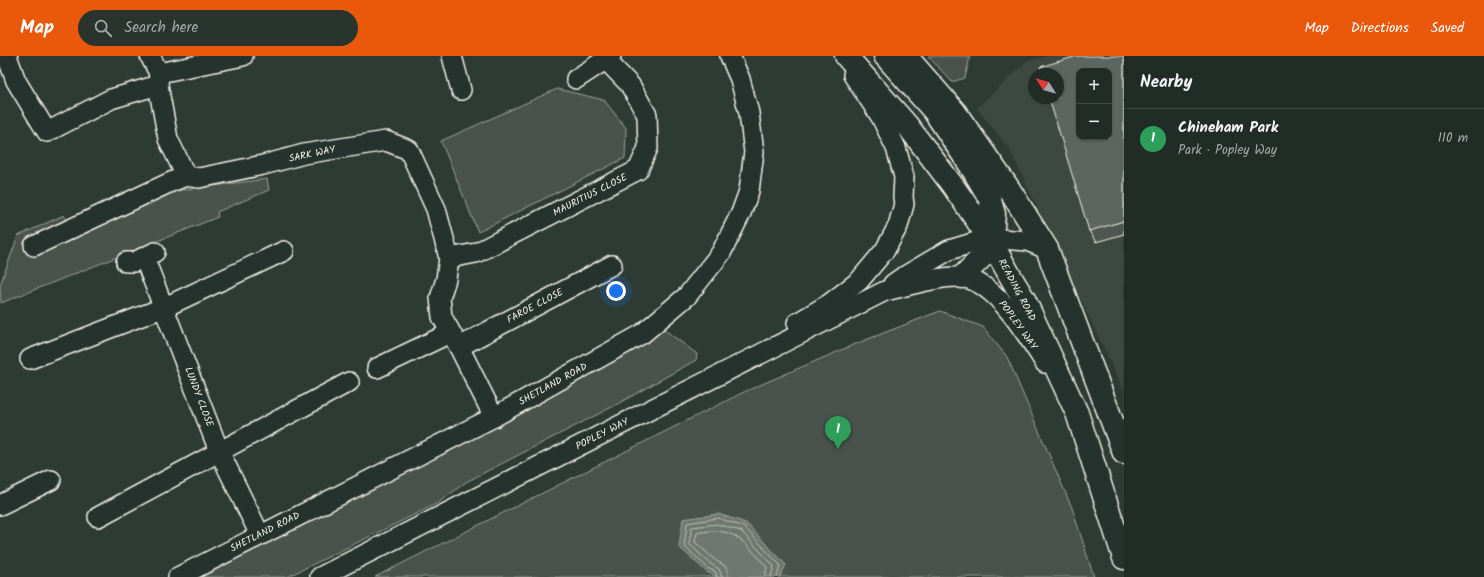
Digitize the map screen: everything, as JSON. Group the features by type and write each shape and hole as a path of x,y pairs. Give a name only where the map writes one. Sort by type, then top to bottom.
{"highway":[{"name":"READING ROAD","path":"846,56 908,125 953,186 989,238 1024,299 1077,413 1124,558"},
{"path":"885,56 934,112 970,165 989,197 994,214 993,226 984,255 962,277"},
{"path":"906,56 955,112 1007,186 1047,249 1124,452"}],"street":[{"path":"7,56 16,81 47,132 111,100 159,79 243,56"},
{"path":"34,246 186,176 168,139 159,79 150,56"},
{"path":"452,56 461,90"},
{"name":"SHETLAND ROAD","path":"178,577 494,417 642,334 687,296 721,253 741,213 749,191 754,152 749,113 740,79 730,56"},
{"path":"758,354 770,339 829,304 859,280 885,250 898,226 904,204 904,177 896,148 882,117 856,80 842,56"},
{"name":"MAURITIUS CLOSE","path":"449,258 476,253 638,170 648,148 647,115 630,85 609,58 576,79"},
{"name":"SARK WAY","path":"186,176 199,178 263,165 304,154 386,141 409,150 436,209 449,258 446,279 440,298 442,317 455,340"},
{"name":"POPLEY WAY","path":"320,577 348,571 758,354 885,291 900,279 949,250 989,238 1026,241 1047,249"},
{"path":"30,359 164,307 284,251"},
{"name":"LUNDY CLOSE","path":"142,257 164,307 219,451 260,535"},
{"name":"FAROE CLOSE","path":"377,368 455,340 612,265"},
{"name":"POPLEY WAY","path":"885,291 938,278 962,277 979,284 998,297 1030,338 1077,413"},
{"path":"455,340 494,417"},
{"path":"98,517 349,382"},
{"path":"0,505 51,480"}],"shaded area":[{"path":"928,56 970,56 965,78 952,82"},
{"path":"1048,56 1124,56 1124,391 1010,150 977,108 1027,61"},
{"path":"557,89 604,100 626,128 625,158 478,232 441,141"},
{"path":"267,179 269,190 217,212 218,217 1,303 0,285 18,236 64,215 69,227 167,183 174,191"},
{"path":"940,311 983,327 1007,357 1072,508 1094,577 375,577 746,391 853,345"},
{"path":"655,323 697,354 696,360 612,407 466,482 438,503 287,577 178,577"}],"water":[{"path":"718,514 746,523 786,565 780,577 717,577 707,572 679,547 683,519"}],"building":[{"path":"1077,56 1124,56 1124,221 1089,231 1051,104 1064,104 1064,68 1040,68"}],"place":[{"name":"Chineham Park","path":"838,449"}]}
